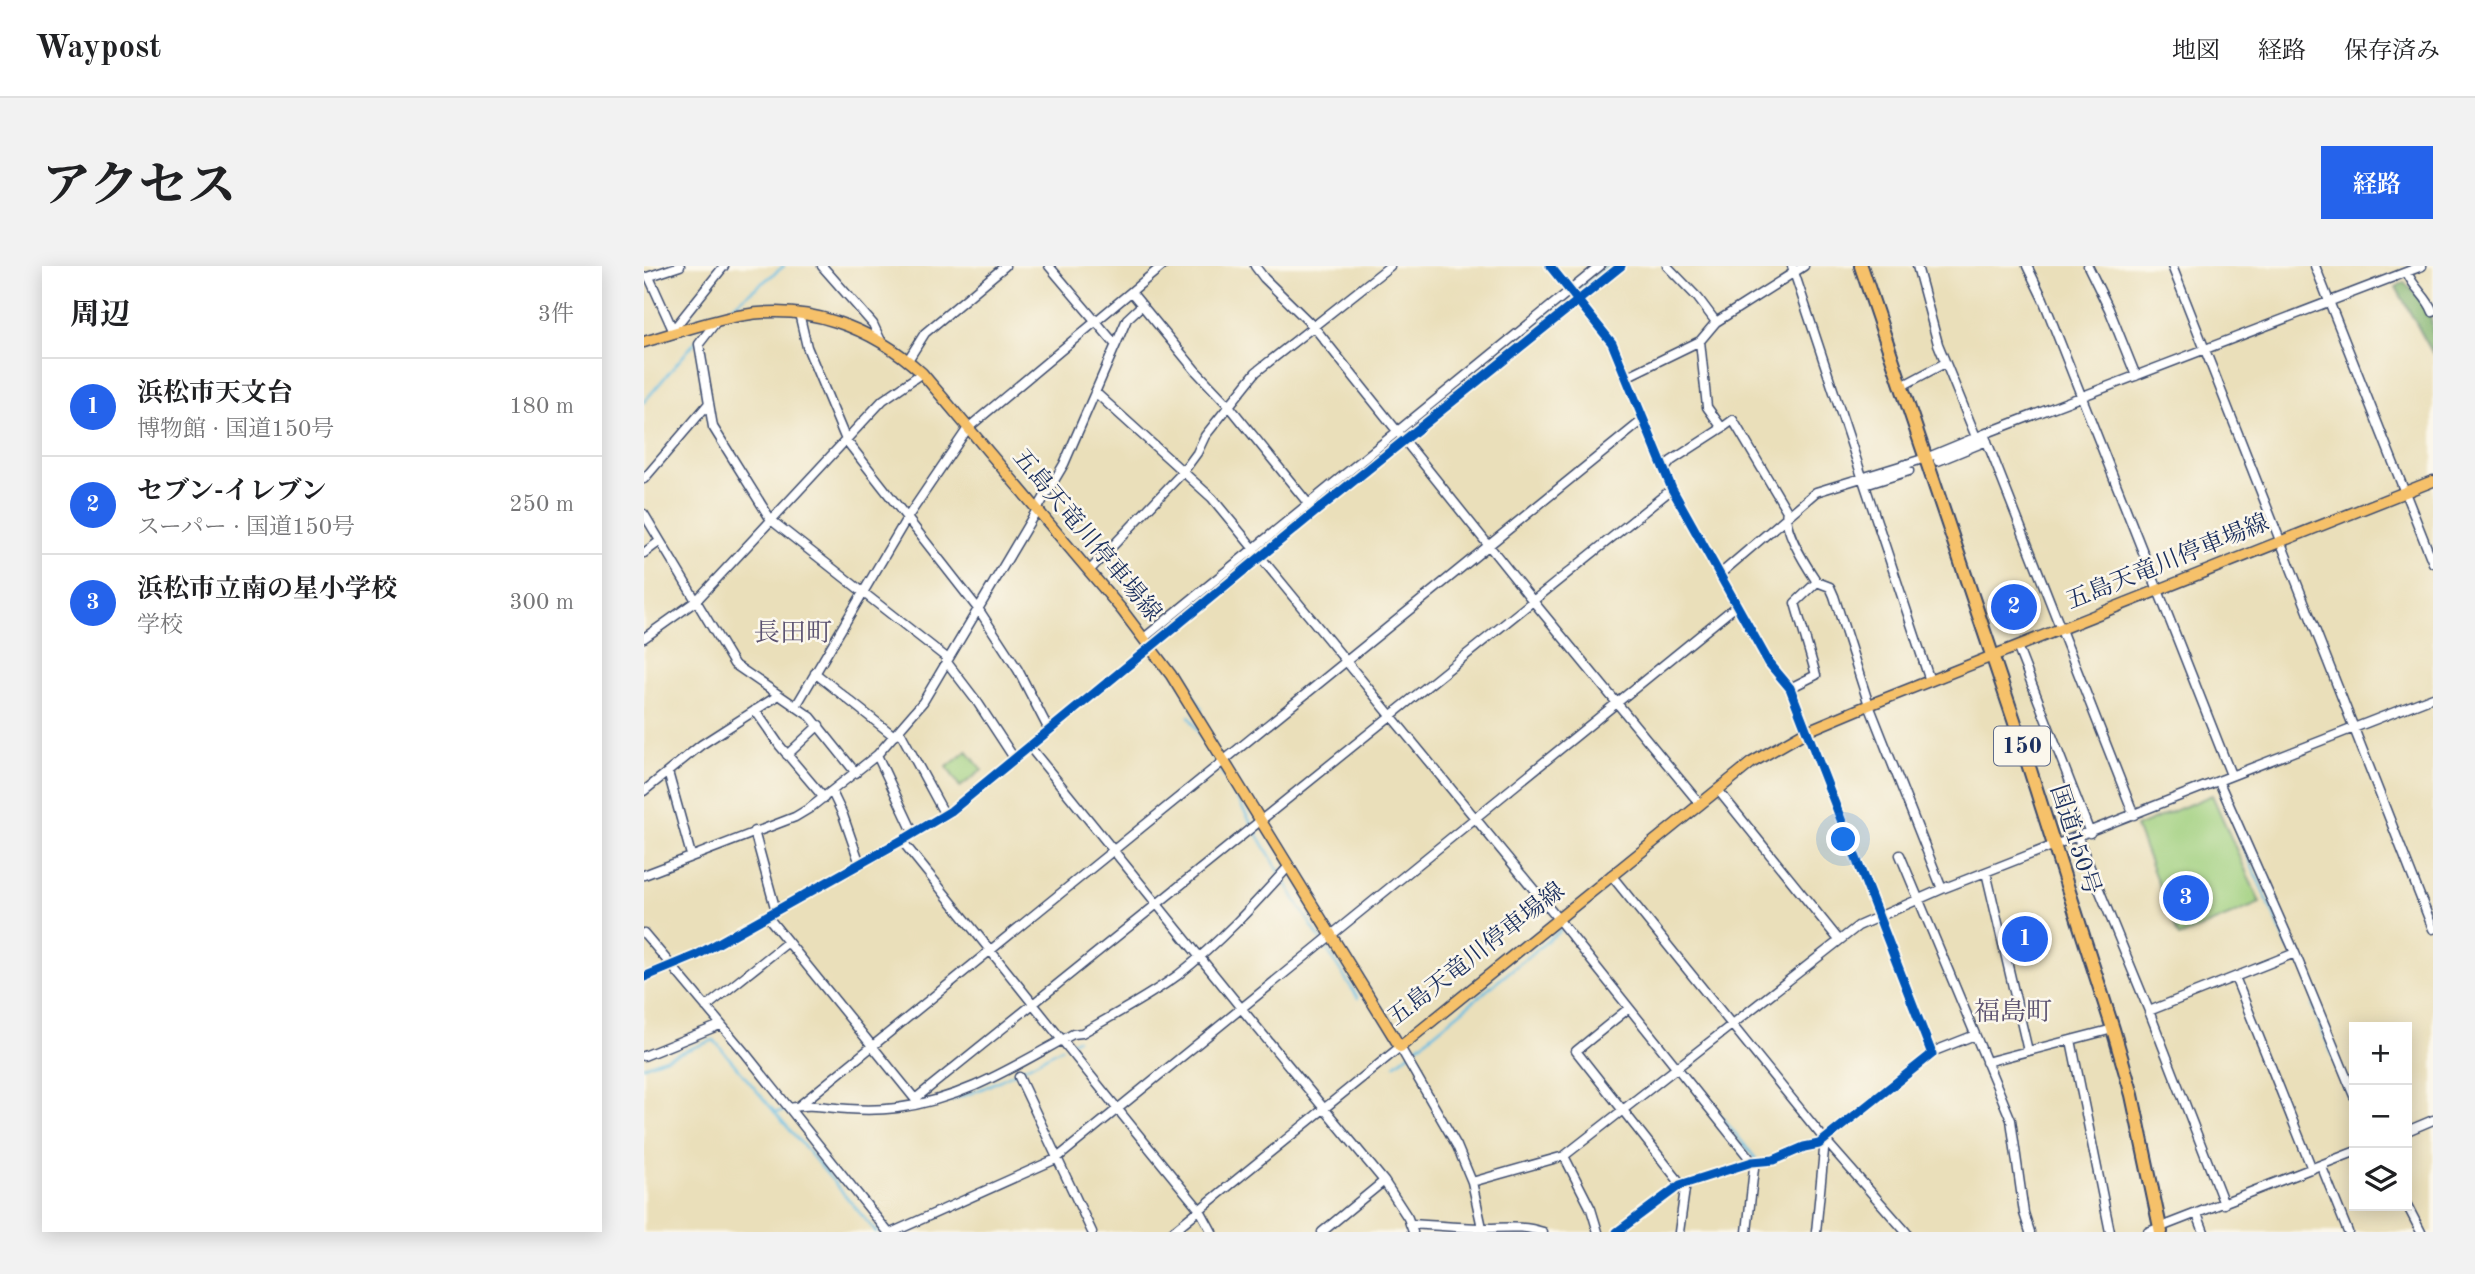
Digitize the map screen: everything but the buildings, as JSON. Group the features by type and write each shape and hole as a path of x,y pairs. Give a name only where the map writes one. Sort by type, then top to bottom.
{"highway":[{"name":"国道150号","path":"1861,266 1902,386 1932,459 1992,657 2113,1029 2132,1095 2156,1231"}],"main road":[{"name":"五島天竜川停車場線","path":"644,342 671,332 738,316 768,312 799,313 840,322 881,341 922,373 1147,642 1224,760 1400,1047 1751,763 1807,731 2433,481"}],"street":[{"path":"680,266 647,277 671,332 724,266"},
{"path":"822,266 873,324 881,341"},
{"path":"908,360 925,333 1005,266"},
{"path":"1049,266 1115,344"},
{"path":"796,706 862,590 968,428 1162,266"},
{"path":"1255,266 1314,327 1533,601 1700,804"},
{"path":"1089,571 1183,472 1205,436 1256,372 1390,266"},
{"path":"1550,266 1612,343 1672,489 1769,663 1790,688 1932,1052"},
{"path":"1147,642 1261,558 1404,441 1573,295 1600,266"},
{"path":"644,977 697,955 945,815 1049,730 1308,504 1573,295 1621,266"},
{"path":"1667,266 1698,298 1716,322"},
{"path":"1626,377 1700,341 1716,322 1793,269 1804,266"},
{"path":"1917,266 1945,363 1982,437 2134,815"},
{"path":"2027,266 2043,299 2231,775"},
{"path":"2088,266 2136,376"},
{"path":"2172,266 2433,929"},
{"path":"2315,266 2433,563"},
{"path":"1864,481 1932,459 2081,396 2422,266"},
{"path":"1793,269 1930,681"},
{"path":"2407,272 2410,281 2428,298 2433,312"},
{"path":"1132,293 1195,370 1230,407 1315,512"},
{"path":"644,875 795,817 856,773 897,733 923,702 1063,464 1126,319 1142,305"},
{"path":"799,313 807,347 846,440 979,610 1018,670 1049,730"},
{"path":"713,322 699,344 713,427 771,520 947,660 1014,758"},
{"path":"1700,341 1707,407 1722,428"},
{"path":"1902,386 1945,363"},
{"path":"644,638 696,601 883,400 922,373"},
{"path":"1095,392 1212,498 1255,548 1752,1162 1754,1168 1747,1232"},
{"path":"644,479 709,403"},
{"path":"800,1105 1643,420"},
{"path":"1664,470 1671,461 1733,420 1787,511 1785,516 1797,546 1817,582 1830,587 1869,705 1942,889"},
{"path":"1718,575 1816,492 1909,471"},
{"path":"767,916 915,1099 1672,489"},
{"path":"644,514 734,664 796,706 818,725 856,773"},
{"path":"644,553 660,541"},
{"path":"1790,688 1816,675 1796,603 1817,582"},
{"path":"644,933 891,1232 1056,1159 1737,606"},
{"path":"2017,646 2090,833"},
{"path":"815,673 897,733 945,815"},
{"path":"644,791 701,744 779,695"},
{"path":"1472,1182 1564,1156 1858,926 1920,901 1942,889 2433,697"},
{"path":"755,710 787,755 824,798"},
{"path":"787,755 818,725"},
{"path":"1030,746 1384,1181 1411,1229 1483,1230 1523,1227 1543,1232"},
{"path":"877,755 914,834"},
{"path":"668,772 691,855"},
{"path":"2219,782 2295,953 2349,1085"},
{"path":"1718,790 1839,940"},
{"path":"832,792 860,864"},
{"path":"754,831 776,911"},
{"path":"2078,838 2224,1203"},
{"path":"902,841 1200,1210 1212,1232"},
{"path":"1900,855 2011,1120 2024,1213 2030,1232"},
{"path":"790,1108 800,1105 848,1109 894,1108 946,1098 991,1080 1073,1034 1079,1035 1175,977 1242,918 1289,866"},
{"path":"1986,872 2028,1051"},
{"path":"1611,875 1825,1140 1906,1232"},
{"path":"706,1007 788,942"},
{"path":"2149,1011 2295,953"},
{"path":"2235,977 2312,1169"},
{"path":"1629,1008 1576,1051 1685,1189 1679,1232"},
{"path":"644,1056 720,1025"},
{"path":"1986,1062 2113,1029"},
{"path":"1617,1232 1680,1185 1752,1162 1774,1160 1804,1147 1819,1144 1932,1052 1975,1035"},
{"path":"2071,1040 2110,1232"},
{"path":"1172,1232 1400,1047 1457,1146 1472,1182 1483,1230"},
{"path":"1019,1077 1092,1232"},
{"path":"2412,1129 2433,1121"},
{"path":"1816,1232 1825,1140"},
{"path":"2156,1231 2349,1154"},
{"path":"1564,1156 1591,1209 1598,1232"},
{"path":"2322,1165 2348,1232"},
{"path":"1324,1231 1384,1181"},
{"path":"2410,1211 2421,1232"},
{"path":"2197,1214 2204,1232"}],"green space":[{"path":"2404,282 2421,299 2429,314 2433,331 2433,354 2396,287"},
{"path":"967,751 982,770 960,787 947,767"},
{"path":"2212,795 2260,903 2179,937 2136,827"}],"waterway":[{"path":"721,316 784,266"},
{"path":"1155,639 1153,636 1608,266"},
{"path":"644,402 701,335"},
{"path":"1158,645 1202,708 1200,710"},
{"path":"1189,716 1301,909 1358,998"},
{"path":"2237,833 2289,949"},
{"path":"1395,1065 1562,929"},
{"path":"2312,1005 2349,1095"},
{"path":"1069,1044 1077,1039"},
{"path":"644,1066 714,1040 876,1232"},
{"path":"930,1105 982,1089 1062,1048"},
{"path":"1681,1067 1756,1159"},
{"path":"774,1112 788,1111"}],"cycle path":[{"path":"1550,266 1612,343 1672,489 1769,663 1790,688 1932,1054 1819,1144 1804,1147 1774,1160 1752,1162 1680,1185 1617,1232"},
{"path":"644,977 697,955 951,811 1315,512 1621,266"}],"place":[{"name":"セブン-イレブン","path":"2014,607"},
{"name":"浜松市立南の星小学校","path":"2186,898"},
{"name":"浜松市天文台","path":"2025,939"}],"district":[{"name":"長田町","path":"793,634"},
{"name":"福島町","path":"2013,1013"}]}
